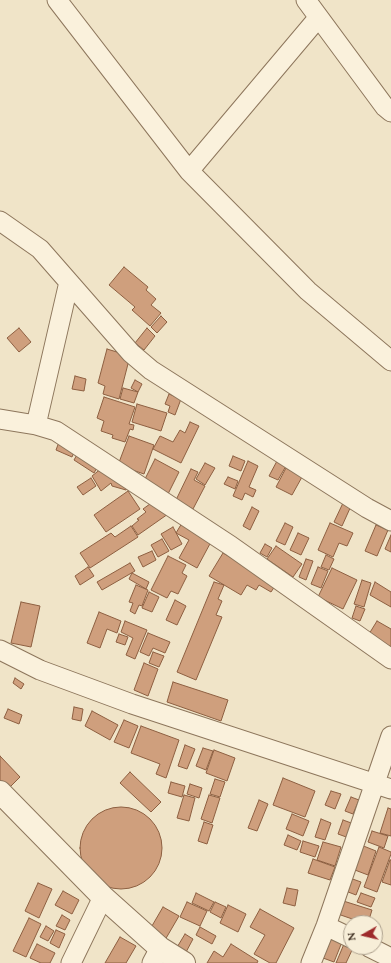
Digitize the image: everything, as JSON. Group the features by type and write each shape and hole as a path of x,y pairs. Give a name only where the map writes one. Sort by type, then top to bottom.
{"street":[{"path":"57,0 189,171 308,290 391,361"},
{"path":"306,0 385,107 391,112"},
{"path":"189,171 318,18"},
{"path":"0,221 40,249 131,353 151,370 391,522"},
{"path":"36,425 68,282"},
{"path":"0,419 36,425 56,432 231,546 391,659"},
{"path":"0,650 40,670 132,704 383,786"},
{"path":"311,963 383,786 391,736"},
{"path":"0,792 156,955 184,963"},
{"path":"71,963 102,897"},
{"path":"326,926 343,934"}],"building":[{"path":"124,267 148,287 146,290 156,299 151,305 161,313 150,326 132,310 135,307 109,285"},
{"path":"161,316 167,322 157,333 151,327"},
{"path":"19,328 31,342 19,352 7,338"},
{"path":"147,328 155,336 144,350 135,343"},
{"path":"107,349 130,356 119,399 103,394 105,386 98,383"},
{"path":"75,376 86,379 84,391 72,389"},
{"path":"135,380 142,384 138,392 131,388"},
{"path":"123,388 138,392 134,403 120,399"},
{"path":"169,394 181,399 175,415 168,412 170,406 165,404"},
{"path":"104,397 135,407 129,424 134,425 133,430 130,429 125,442 112,438 113,435 101,431 104,421 97,418"},
{"path":"137,404 167,413 161,431 132,422"},
{"path":"190,422 199,426 181,463 153,449 160,436 173,442 180,430 185,433"},
{"path":"129,436 154,445 144,474 118,465"},
{"path":"59,442 75,450 72,457 56,450"},
{"path":"79,451 99,464 94,473 74,460"},
{"path":"233,456 245,461 241,471 229,466"},
{"path":"155,459 179,472 168,494 144,481"},
{"path":"248,461 258,466 249,487 256,490 253,497 245,493 242,500 233,496"},
{"path":"277,461 286,466 278,480 269,476"},
{"path":"205,463 215,468 205,485 196,479"},
{"path":"102,468 114,481 115,477 129,482 126,490 112,486 111,483 101,491 92,476"},
{"path":"286,468 302,477 292,495 276,487"},
{"path":"191,469 198,472 194,480 205,486 193,509 176,500"},
{"path":"228,477 238,481 235,489 224,484"},
{"path":"91,478 96,486 83,495 77,487"},
{"path":"128,491 140,509 106,532 94,515"},
{"path":"154,501 168,514 138,535 132,526 139,520 137,519 146,512 143,509"},
{"path":"343,503 351,506 342,526 334,522"},
{"path":"252,507 259,511 250,530 243,526"},
{"path":"182,523 212,540 197,568 179,558 189,540 176,533"},
{"path":"285,523 293,527 285,545 276,541"},
{"path":"330,523 353,533 347,546 339,543 333,557 318,550"},
{"path":"376,525 388,530 377,556 365,551"},
{"path":"131,526 138,537 90,568 80,553 111,533 115,537"},
{"path":"173,527 182,544 171,550 161,534"},
{"path":"298,533 309,538 301,555 290,550"},
{"path":"391,535 391,552 385,549"},
{"path":"162,539 169,551 158,557 151,545"},
{"path":"265,544 272,548 267,557 260,553"},
{"path":"276,546 302,564 293,577 267,559"},
{"path":"152,551 156,560 143,567 138,557"},
{"path":"223,553 263,576 275,586 271,592 259,585 256,590 247,585 241,595 209,576"},
{"path":"326,555 334,559 329,570 321,567"},
{"path":"168,556 186,565 182,573 187,576 178,594 171,591 167,598 151,590"},
{"path":"306,559 313,561 306,580 299,577"},
{"path":"130,563 135,571 102,590 97,582"},
{"path":"88,567 94,576 80,585 75,576"},
{"path":"318,567 328,571 321,588 311,584"},
{"path":"332,568 357,580 343,609 318,597"},
{"path":"132,573 149,582 146,589 129,579"},
{"path":"362,580 371,583 364,607 354,604"},
{"path":"214,582 224,585 218,599 222,601 216,615 222,617 196,680 177,672"},
{"path":"375,582 391,592 391,607 370,595"},
{"path":"136,585 148,590 142,606 139,605 135,614 130,611 133,603 129,602"},
{"path":"149,592 159,597 152,612 142,608"},
{"path":"175,600 186,606 177,625 166,620"},
{"path":"21,602 40,606 31,647 11,643"},
{"path":"356,606 365,609 360,621 352,618"},
{"path":"99,612 121,621 117,633 107,629 100,648 87,643"},
{"path":"125,621 147,630 135,659 126,655 133,638 121,632"},
{"path":"377,621 391,629 391,647 369,634"},
{"path":"148,633 170,642 165,653 153,648 149,656 140,652"},
{"path":"119,634 128,637 125,645 116,642"},
{"path":"153,652 164,656 159,667 149,663"},
{"path":"144,663 158,669 148,696 134,690"},
{"path":"15,678 24,684 21,689 13,683"},
{"path":"173,682 228,700 221,721 167,702"},
{"path":"74,707 83,709 81,721 72,719"},
{"path":"8,709 22,715 19,724 4,718"},
{"path":"92,711 118,725 110,740 85,726"},
{"path":"124,720 138,726 129,748 114,742"},
{"path":"141,726 179,740 166,778 156,774 160,764 131,753"},
{"path":"185,745 195,749 187,769 178,766"},
{"path":"203,748 213,751 206,770 196,766"},
{"path":"214,750 235,758 227,781 206,773"},
{"path":"0,756 20,777 7,790 0,782"},
{"path":"130,772 161,802 151,812 120,783"},
{"path":"283,778 315,791 305,817 273,805"},
{"path":"215,779 225,782 220,797 210,794"},
{"path":"171,782 185,786 182,797 168,793"},
{"path":"190,784 202,788 199,798 187,794"},
{"path":"331,791 341,794 335,809 325,805"},
{"path":"184,795 195,798 189,821 177,818"},
{"path":"209,795 220,798 212,823 201,819"},
{"path":"351,797 359,800 353,814 345,811"},
{"path":"259,800 268,804 257,831 248,828"},
{"path":"121,807 137,810 150,819 159,832 162,848 159,864 150,877 137,886 121,889 105,886 92,877 83,864 80,848 83,832 92,819 105,810"},
{"path":"388,808 391,809 391,836 380,833"},
{"path":"292,814 309,821 303,836 286,829"},
{"path":"321,819 331,823 325,840 315,837"},
{"path":"343,820 354,824 349,838 338,834"},
{"path":"204,822 213,825 207,844 198,841"},
{"path":"372,831 388,836 384,848 368,842"},
{"path":"288,835 301,841 297,850 284,845"},
{"path":"303,841 319,846 315,857 300,852"},
{"path":"323,842 341,847 335,866 317,860"},
{"path":"356,843 376,851 368,875 347,867"},
{"path":"379,847 391,852 391,854 377,892 364,887"},
{"path":"313,859 335,867 330,880 308,873"},
{"path":"391,860 391,885 382,882"},
{"path":"347,877 361,882 356,895 343,890"},
{"path":"38,883 52,889 39,918 25,911"},
{"path":"287,888 298,890 295,906 283,903"},
{"path":"63,891 79,900 72,914 55,905"},
{"path":"196,893 214,902 209,911 192,903"},
{"path":"361,893 375,898 371,907 357,902"},
{"path":"337,899 372,910 370,915 343,916 332,912"},
{"path":"187,902 207,911 200,926 180,917"},
{"path":"215,902 226,907 221,918 210,912"},
{"path":"228,905 246,914 238,932 220,923"},
{"path":"163,907 179,916 165,940 149,931"},
{"path":"260,909 294,928 276,963 270,963 254,954 265,935 250,927"},
{"path":"62,915 70,920 65,930 56,926"},
{"path":"29,918 41,924 26,957 13,951"},
{"path":"46,926 54,931 48,941 40,937"},
{"path":"200,927 216,936 212,944 196,935"},
{"path":"56,930 65,934 59,948 50,943"},
{"path":"185,934 193,939 185,954 176,949"},
{"path":"120,937 136,946 126,963 105,963"},
{"path":"331,938 342,942 334,962 323,958"},
{"path":"37,944 55,953 50,963 41,963 30,958"},
{"path":"231,944 258,961 257,963 207,963 214,951 223,957"},
{"path":"343,946 343,955 350,955 346,963 336,963"}]}
